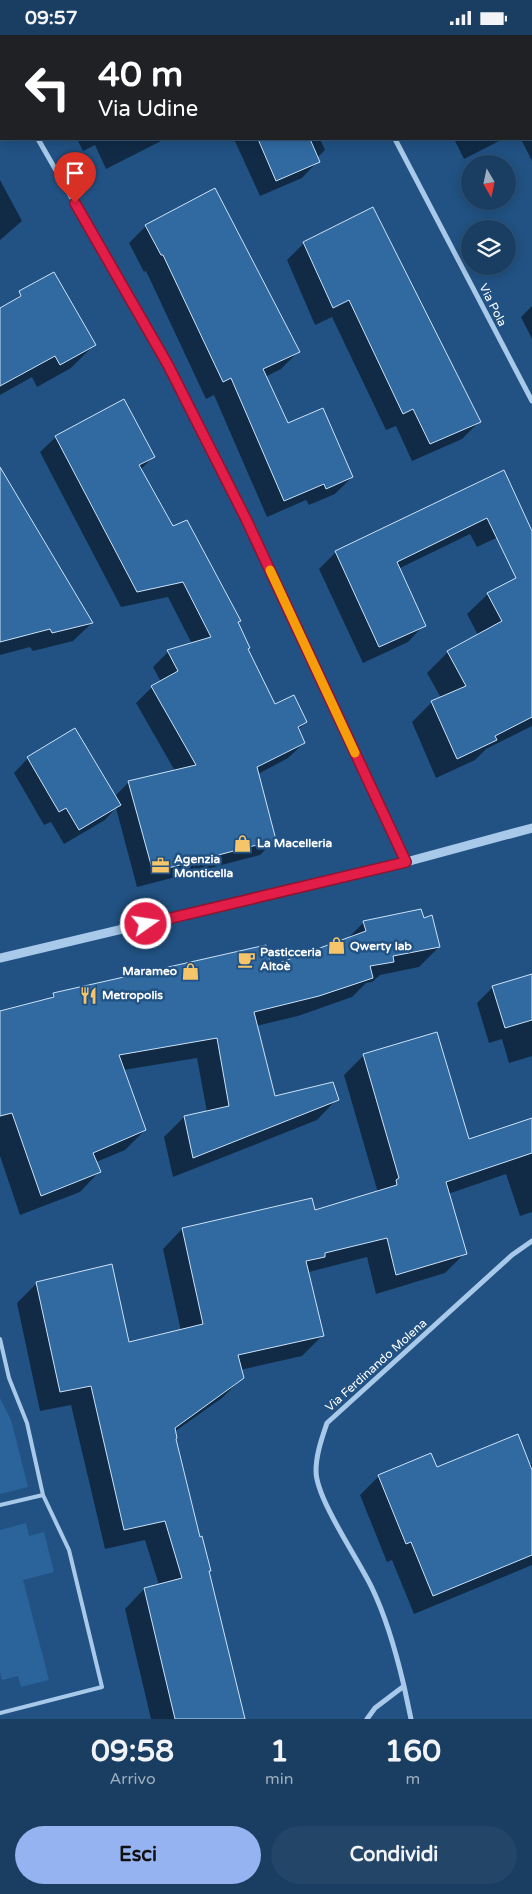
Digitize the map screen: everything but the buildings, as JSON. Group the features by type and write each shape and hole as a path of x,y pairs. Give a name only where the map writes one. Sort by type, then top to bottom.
{"street":[{"path":"39,140 168,365 242,511 406,862"},
{"name":"Via Pola","path":"397,140 532,401"},
{"path":"0,959 406,862 532,828"},
{"name":"Via Ferdinando Molena","path":"411,1719 392,1635 372,1588 323,1498 316,1472 319,1446 327,1423 512,1255 532,1241"},
{"path":"367,1719 375,1708 404,1686"}],"lane":[{"path":"0,1339 9,1378 27,1423 43,1495 68,1550 102,1687 0,1713"},
{"path":"0,1505 43,1495"}],"shaded area":[{"path":"0,1398 11,1420 28,1487 0,1494"},
{"path":"26,1523 29,1536 44,1532 54,1572 23,1580 49,1680 21,1687 18,1676 2,1680 0,1672 0,1530"}],"slow traffic":[{"path":"270,570 355,753"}],"place":[{"name":"La Macelleria","path":"243,843"},
{"name":"Agenzia Monticella","path":"160,866"},
{"name":"Qwerty lab","path":"336,946"},
{"name":"Pasticceria Altoè","path":"246,959"},
{"name":"Marameo","path":"191,971"},
{"name":"Metropolis","path":"88,995"}],"route":[{"path":"75,203 168,365 246,519 406,862 146,924"}]}
